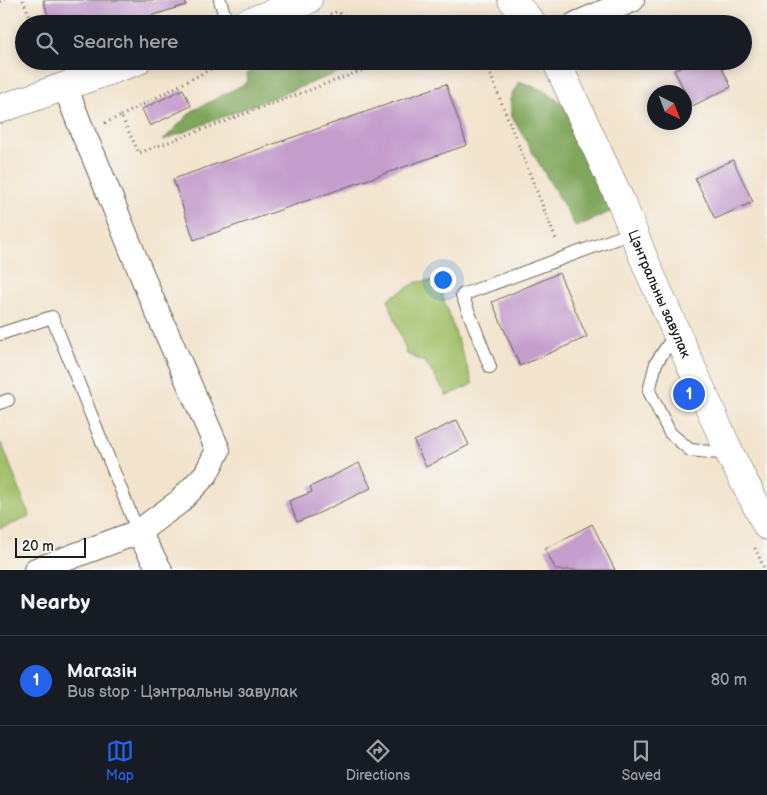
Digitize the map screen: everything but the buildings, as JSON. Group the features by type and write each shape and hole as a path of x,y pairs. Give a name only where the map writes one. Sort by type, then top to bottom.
{"street":[{"path":"512,0 525,15"},
{"path":"597,15 632,0"},
{"path":"283,15 318,7"},
{"path":"0,109 111,70"},
{"name":"Цэнтральны завулак","path":"560,70 623,206 646,264 730,454 767,526"},
{"path":"36,570 138,532 178,502 206,474 218,450 150,295 94,157 82,133 65,86"},
{"path":"138,532 160,570"}],"lane":[{"path":"220,0 224,15"},
{"path":"490,367 462,295 634,232"},
{"path":"0,334 52,317 138,532"},
{"path":"676,333 656,362 649,391 670,433 690,450 730,454"}],"path":[{"path":"0,2 5,0"},
{"path":"23,0 29,15"},
{"path":"318,7 344,15"},
{"path":"82,133 121,116 209,70"},
{"path":"121,116 139,154 364,70"},
{"path":"489,70 564,258"}],"green space":[{"path":"253,70 345,70 163,140 192,111 248,82 247,74"},
{"path":"519,81 542,90 582,116 623,206 576,227 512,117 510,99"},
{"path":"437,280 473,384 447,396 426,363 407,354 388,299 417,282"},
{"path":"0,444 2,444 30,517 0,529"}],"place":[{"name":"Магазін","path":"689,394"}]}
